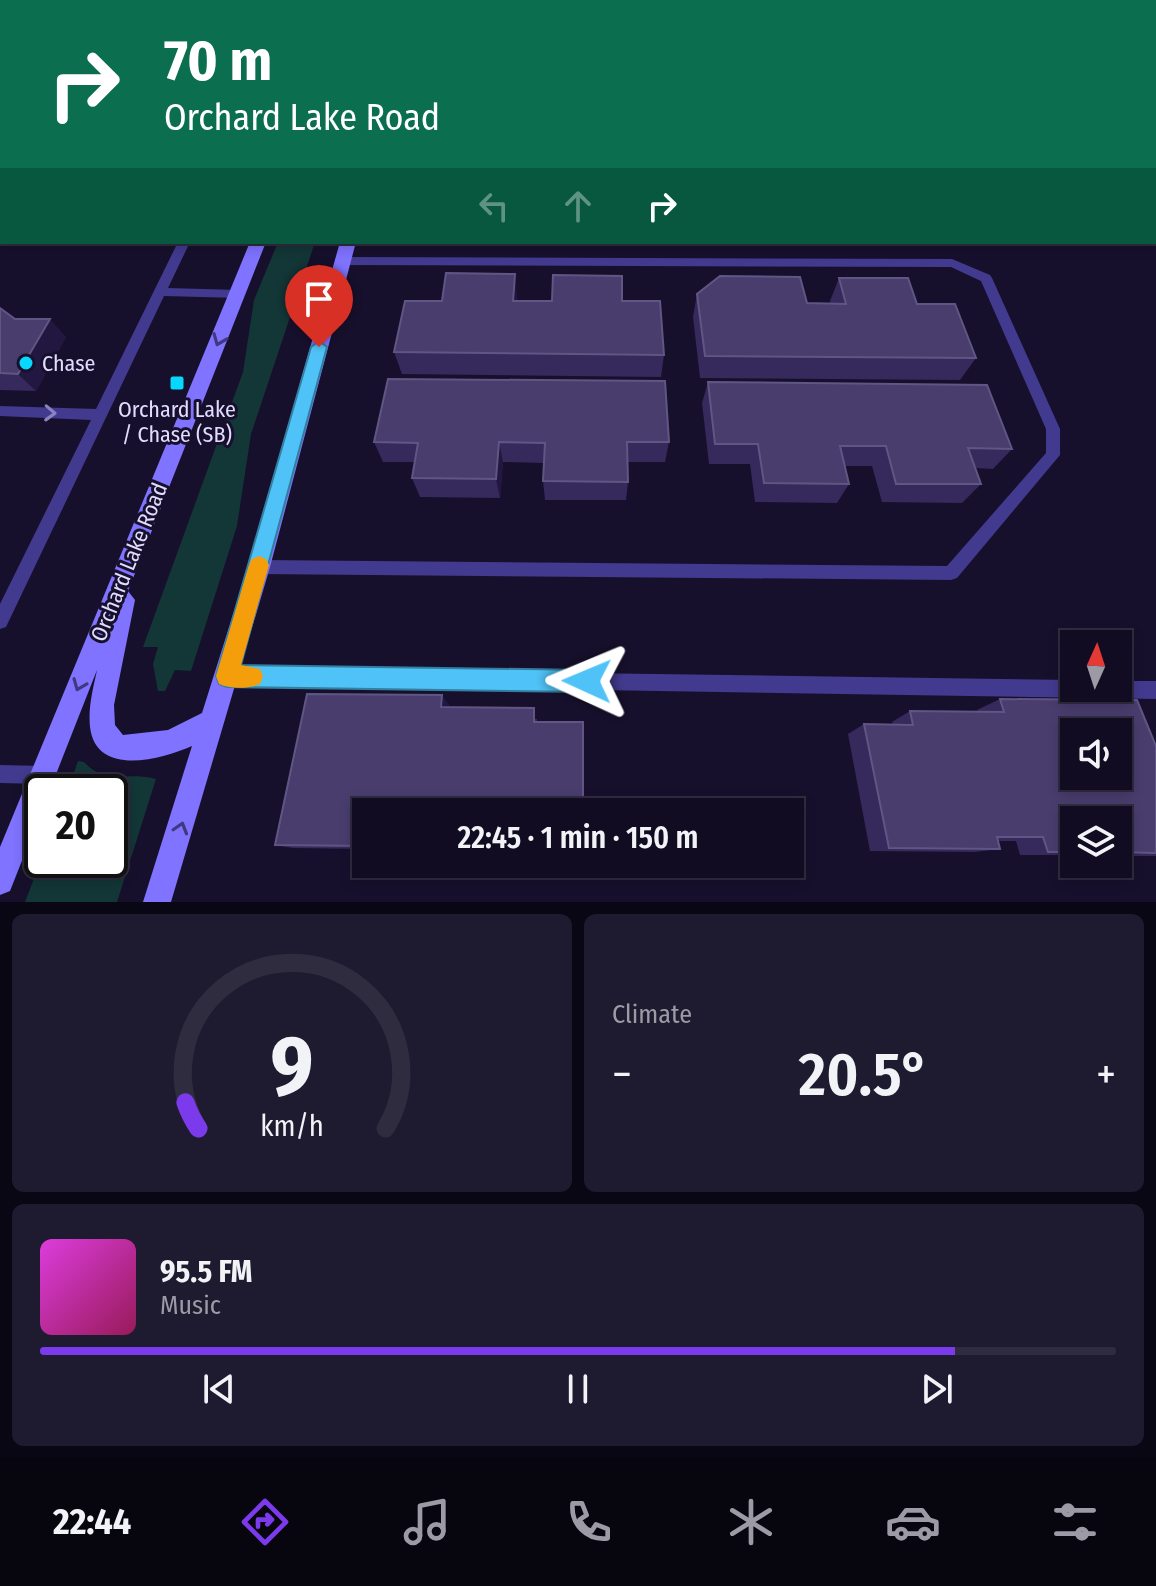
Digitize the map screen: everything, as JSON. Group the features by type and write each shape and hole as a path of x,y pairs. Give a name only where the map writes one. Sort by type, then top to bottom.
{"main road":[{"name":"Orchard Lake Road","path":"43,774 257,244"},
{"path":"157,902 259,567 343,248"},
{"path":"134,550 102,705 103,730 117,747 144,750 176,741 214,720"},
{"name":"Orchard Lake Road","path":"0,881 24,822"}],"lane":[{"path":"0,621 183,244"},
{"path":"259,567 951,573 1053,455 1053,429 986,278 952,263 343,248"},
{"path":"161,292 238,294"},
{"path":"0,411 100,415"},
{"path":"227,676 1156,690"},
{"path":"0,774 24,775"}],"green space":[{"path":"277,244 314,244 251,434 237,526 191,671 175,670 165,691 158,691 153,664 158,647 143,647 243,372 254,300"},
{"path":"78,761 104,774 73,774"},
{"path":"128,776 156,779 128,867"},
{"path":"34,878 125,878 117,902 25,902"}],"building":[{"path":"446,273 515,274 513,301 552,301 553,275 622,276 622,301 660,301 664,355 394,352 405,301 442,301"},
{"path":"720,276 800,277 807,303 846,304 839,278 908,278 917,304 955,304 976,358 705,356 697,294"},
{"path":"0,308 15,319 50,319 18,374 0,373"},
{"path":"388,379 665,381 669,442 627,442 628,482 543,481 545,443 499,442 496,479 412,478 418,443 374,442"},
{"path":"708,382 987,385 1012,449 968,448 981,484 896,484 886,446 840,446 849,484 764,483 758,444 715,444"},
{"path":"307,694 442,695 441,707 534,708 534,722 583,722 583,798 352,798 352,846 275,845"},
{"path":"1000,699 1060,699 1060,702 1137,700 1156,746 1156,853 1132,852 1132,806 1060,806 1060,852 1048,852 1043,837 997,837 1000,849 889,848 864,724 913,725 910,711 1004,712"}],"slow traffic":[{"path":"252,676 227,676 259,565"}],"place":[{"name":"Chase","path":"26,363"},
{"name":"Orchard Lake / Chase (SB)","path":"177,383"}],"route":[{"path":"319,347 227,676 587,681"}]}
